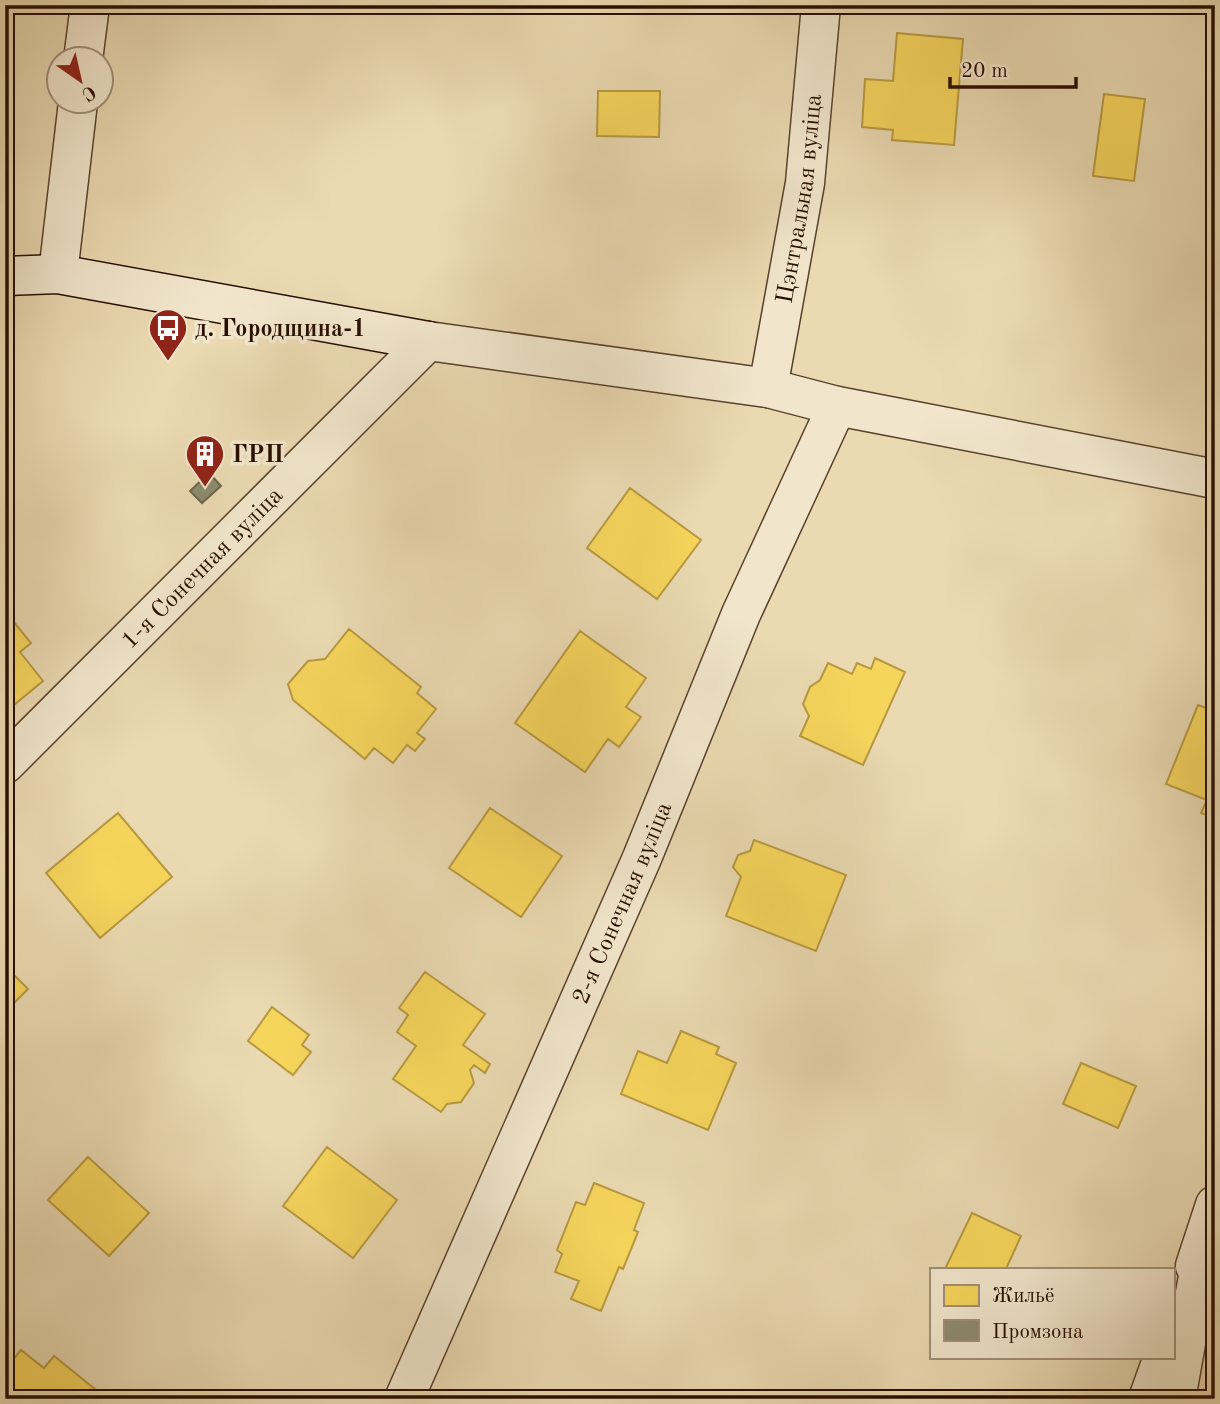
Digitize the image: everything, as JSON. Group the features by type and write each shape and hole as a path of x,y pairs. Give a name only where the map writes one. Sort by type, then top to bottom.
{"street":[{"path":"85,46 90,5"},
{"name":"Цэнтральная вуліца","path":"768,388 805,183 821,5"},
{"path":"58,274 76,116"},
{"path":"5,276 58,274 428,341 768,388 837,406 1215,478"},
{"name":"1-я Сонечная вуліца","path":"5,764 428,341"},
{"name":"2-я Сонечная вуліца","path":"404,1399 642,858 741,614 837,406"},
{"path":"1174,1326 1215,1205"},
{"path":"1176,1399 1204,1242"},
{"path":"1148,1399 1163,1358"}],"building: Жильё":[{"path":"897,33 963,39 954,145 892,140 893,130 862,127 865,79 893,81"},
{"path":"598,91 660,91 659,137 597,136"},
{"path":"1104,94 1145,99 1134,181 1093,176"},
{"path":"630,488 701,540 657,599 587,548"},
{"path":"5,611 31,643 20,652 43,681 9,709 5,704"},
{"path":"349,629 421,687 417,693 436,709 417,733 425,739 415,751 407,745 393,763 374,748 365,759 293,700 288,684 308,661 325,659"},
{"path":"580,631 646,678 626,707 641,717 619,747 608,739 585,772 515,723"},
{"path":"875,658 905,672 863,765 800,736 809,716 803,704 810,687 820,680 828,663 852,674 857,663 871,669"},
{"path":"1198,705 1215,711 1214,818 1201,813 1207,800 1166,784"},
{"path":"490,808 562,856 521,917 449,868"},
{"path":"118,813 172,877 100,938 46,873"},
{"path":"754,840 846,875 816,951 726,916 741,877 733,867 738,855 750,851"},
{"path":"5,966 28,989 5,1012"},
{"path":"425,972 485,1014 463,1045 490,1064 485,1073 474,1065 470,1070 474,1083 461,1102 447,1104 441,1112 393,1079 416,1046 397,1032 408,1015 399,1008"},
{"path":"272,1007 309,1035 302,1045 311,1052 293,1075 248,1041"},
{"path":"681,1031 719,1047 716,1054 736,1063 708,1130 621,1094 638,1051 667,1063"},
{"path":"1081,1063 1136,1086 1118,1128 1063,1104"},
{"path":"327,1147 397,1200 353,1258 283,1206"},
{"path":"88,1157 149,1213 109,1256 48,1200"},
{"path":"594,1183 644,1203 634,1230 638,1232 623,1269 619,1267 601,1311 571,1299 579,1281 555,1272 562,1254 557,1250 576,1202 585,1205"},
{"path":"972,1213 1021,1236 1006,1268 945,1268"},
{"path":"21,1350 44,1368 54,1356 96,1390 89,1399 5,1399 5,1369"}],"building: Промзона":[{"name":"ГРП","path":"209,473 221,486 202,503 190,491"}],"place":[{"name":"д. Городщина-1","path":"168,362"},
{"name":"ГРП","path":"205,488"}]}
